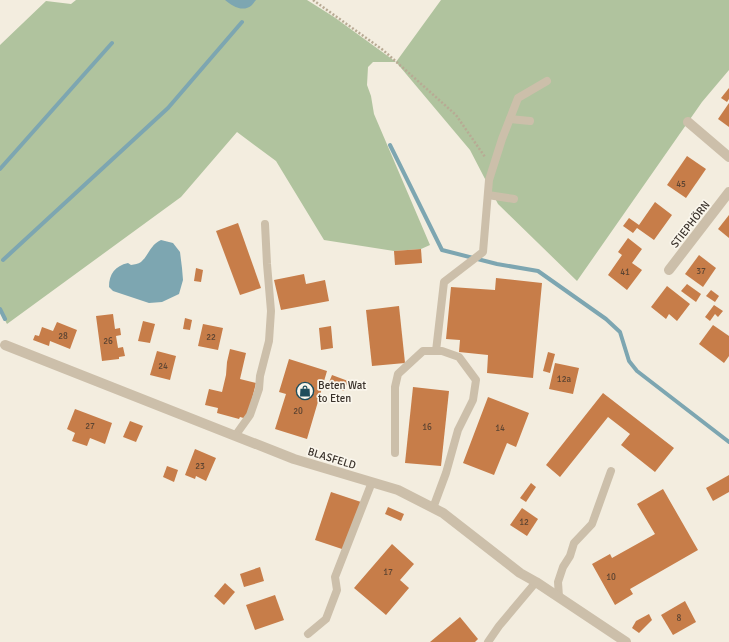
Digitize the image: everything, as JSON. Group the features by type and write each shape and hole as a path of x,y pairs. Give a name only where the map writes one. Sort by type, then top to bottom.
{"street":[{"path":"688,122 729,157"},
{"name":"STIEPHÖRN","path":"669,270 729,192"},
{"name":"BLASFELD","path":"5,345 294,459 398,490 443,513 520,573 626,642"}],"lane":[{"path":"436,351 444,282 483,252 490,180 502,139 518,98 547,80"},
{"path":"510,119 530,121"},
{"path":"488,195 514,199"},
{"path":"235,436 250,415 259,389 260,376 269,341 271,311 265,224"},
{"path":"395,453 395,387 398,374 423,351 442,351 459,357 476,380 473,400 458,430 446,473 433,508"},
{"path":"559,597 558,582 563,567 570,556 574,543 592,524 611,470"},
{"path":"308,634 326,619 337,590 335,577 372,482"},
{"path":"488,642 499,626 536,582"}],"path":[{"path":"313,0 383,50 456,115 493,169"}],"green space":[{"path":"76,0 307,0 334,17 396,62 373,62 368,67 367,85 371,96 374,114 430,245 421,249 394,251 324,240 276,161 237,132 181,197 7,324 0,311 0,45 46,1 71,4"},
{"path":"441,0 729,0 729,70 702,102 577,281 498,204 470,150 396,62"}],"water":[{"path":"225,0 256,0 249,7 241,9"},
{"path":"161,240 173,243 180,252 183,280 179,294 162,302 149,303 113,291 109,287 110,278 116,268 128,263 131,265 138,264 144,259 152,247"}],"building":[{"path":"729,88 729,99 727,102 721,98"},
{"path":"729,103 729,127 718,119"},
{"path":"687,156 706,169 686,198 667,185"},
{"path":"655,202 672,215 654,240 637,228 633,233 623,226 629,218 639,225"},
{"path":"729,215 729,238 718,229"},
{"path":"238,223 261,288 240,295 216,231"},
{"path":"628,238 642,249 632,263 642,270 627,290 608,275 622,255 618,252"},
{"path":"421,249 422,263 395,265 394,251"},
{"path":"699,255 716,268 703,287 685,274"},
{"path":"196,268 203,270 201,282 194,281"},
{"path":"304,274 306,284 325,280 329,301 281,310 274,280"},
{"path":"496,278 542,283 533,378 487,373 488,355 459,352 460,340 446,339 451,287 495,290"},
{"path":"687,284 701,294 696,302 681,291"},
{"path":"667,286 690,304 677,321 669,314 666,319 651,307"},
{"path":"711,290 719,296 715,302 706,296"},
{"path":"714,305 723,311 718,317 715,314 710,321 705,317"},
{"path":"399,306 405,363 372,366 366,310"},
{"path":"113,314 115,329 120,328 121,335 116,336 118,348 123,347 125,356 119,357 119,359 102,361 96,316"},
{"path":"185,318 192,320 190,330 183,329"},
{"path":"143,321 155,324 150,343 138,341"},
{"path":"57,322 77,330 70,349 50,341 49,346 33,340 35,335 39,336 42,327 53,331"},
{"path":"203,324 223,328 218,350 198,346"},
{"path":"713,325 729,336 729,356 724,363 699,344"},
{"path":"331,326 333,348 321,350 319,328"},
{"path":"230,349 246,353 240,379 256,383 247,419 240,417 239,419 217,413 218,408 205,405 209,389 222,392"},
{"path":"157,351 176,356 170,380 150,375"},
{"path":"548,352 555,354 550,373 543,371"},
{"path":"289,359 327,371 307,439 275,429 286,394 279,392"},
{"path":"555,363 579,368 573,394 549,389"},
{"path":"332,375 348,381 344,391 328,385"},
{"path":"413,387 449,391 441,466 405,463"},
{"path":"603,393 674,448 655,472 621,445 630,434 608,417 560,477 546,465"},
{"path":"488,397 529,413 516,447 507,443 494,475 463,463"},
{"path":"75,409 112,423 105,444 90,438 87,446 72,441 75,433 67,429"},
{"path":"130,421 143,426 136,442 123,437"},
{"path":"195,449 216,458 206,481 196,476 195,479 185,475"},
{"path":"167,466 178,470 174,482 163,477"},
{"path":"729,475 729,492 713,501 706,488"},
{"path":"531,483 536,487 526,502 520,498"},
{"path":"663,489 698,550 630,589 633,594 615,605 592,564 610,554 612,558 655,534 637,504"},
{"path":"331,492 361,502 345,550 315,540"},
{"path":"388,507 404,514 401,521 385,514"},
{"path":"522,508 538,519 527,536 510,525"},
{"path":"392,544 414,564 400,580 409,588 386,615 354,588"},
{"path":"260,567 264,581 244,587 240,574"},
{"path":"225,583 235,592 224,605 214,596"},
{"path":"275,595 284,620 255,630 246,605"},
{"path":"685,601 696,622 673,635 661,615"},
{"path":"649,614 652,620 639,633 632,628 636,621"},
{"path":"460,617 478,639 475,642 430,642"}],"waterway":[{"path":"3,260 168,108 242,22"},
{"path":"0,169 112,43"},
{"path":"390,145 442,250 497,264 538,271 606,319 620,332 629,361 637,371 729,442"},
{"path":"0,309 5,319"}],"place":[{"name":"Beten Wat to Eten","path":"305,391"}]}
